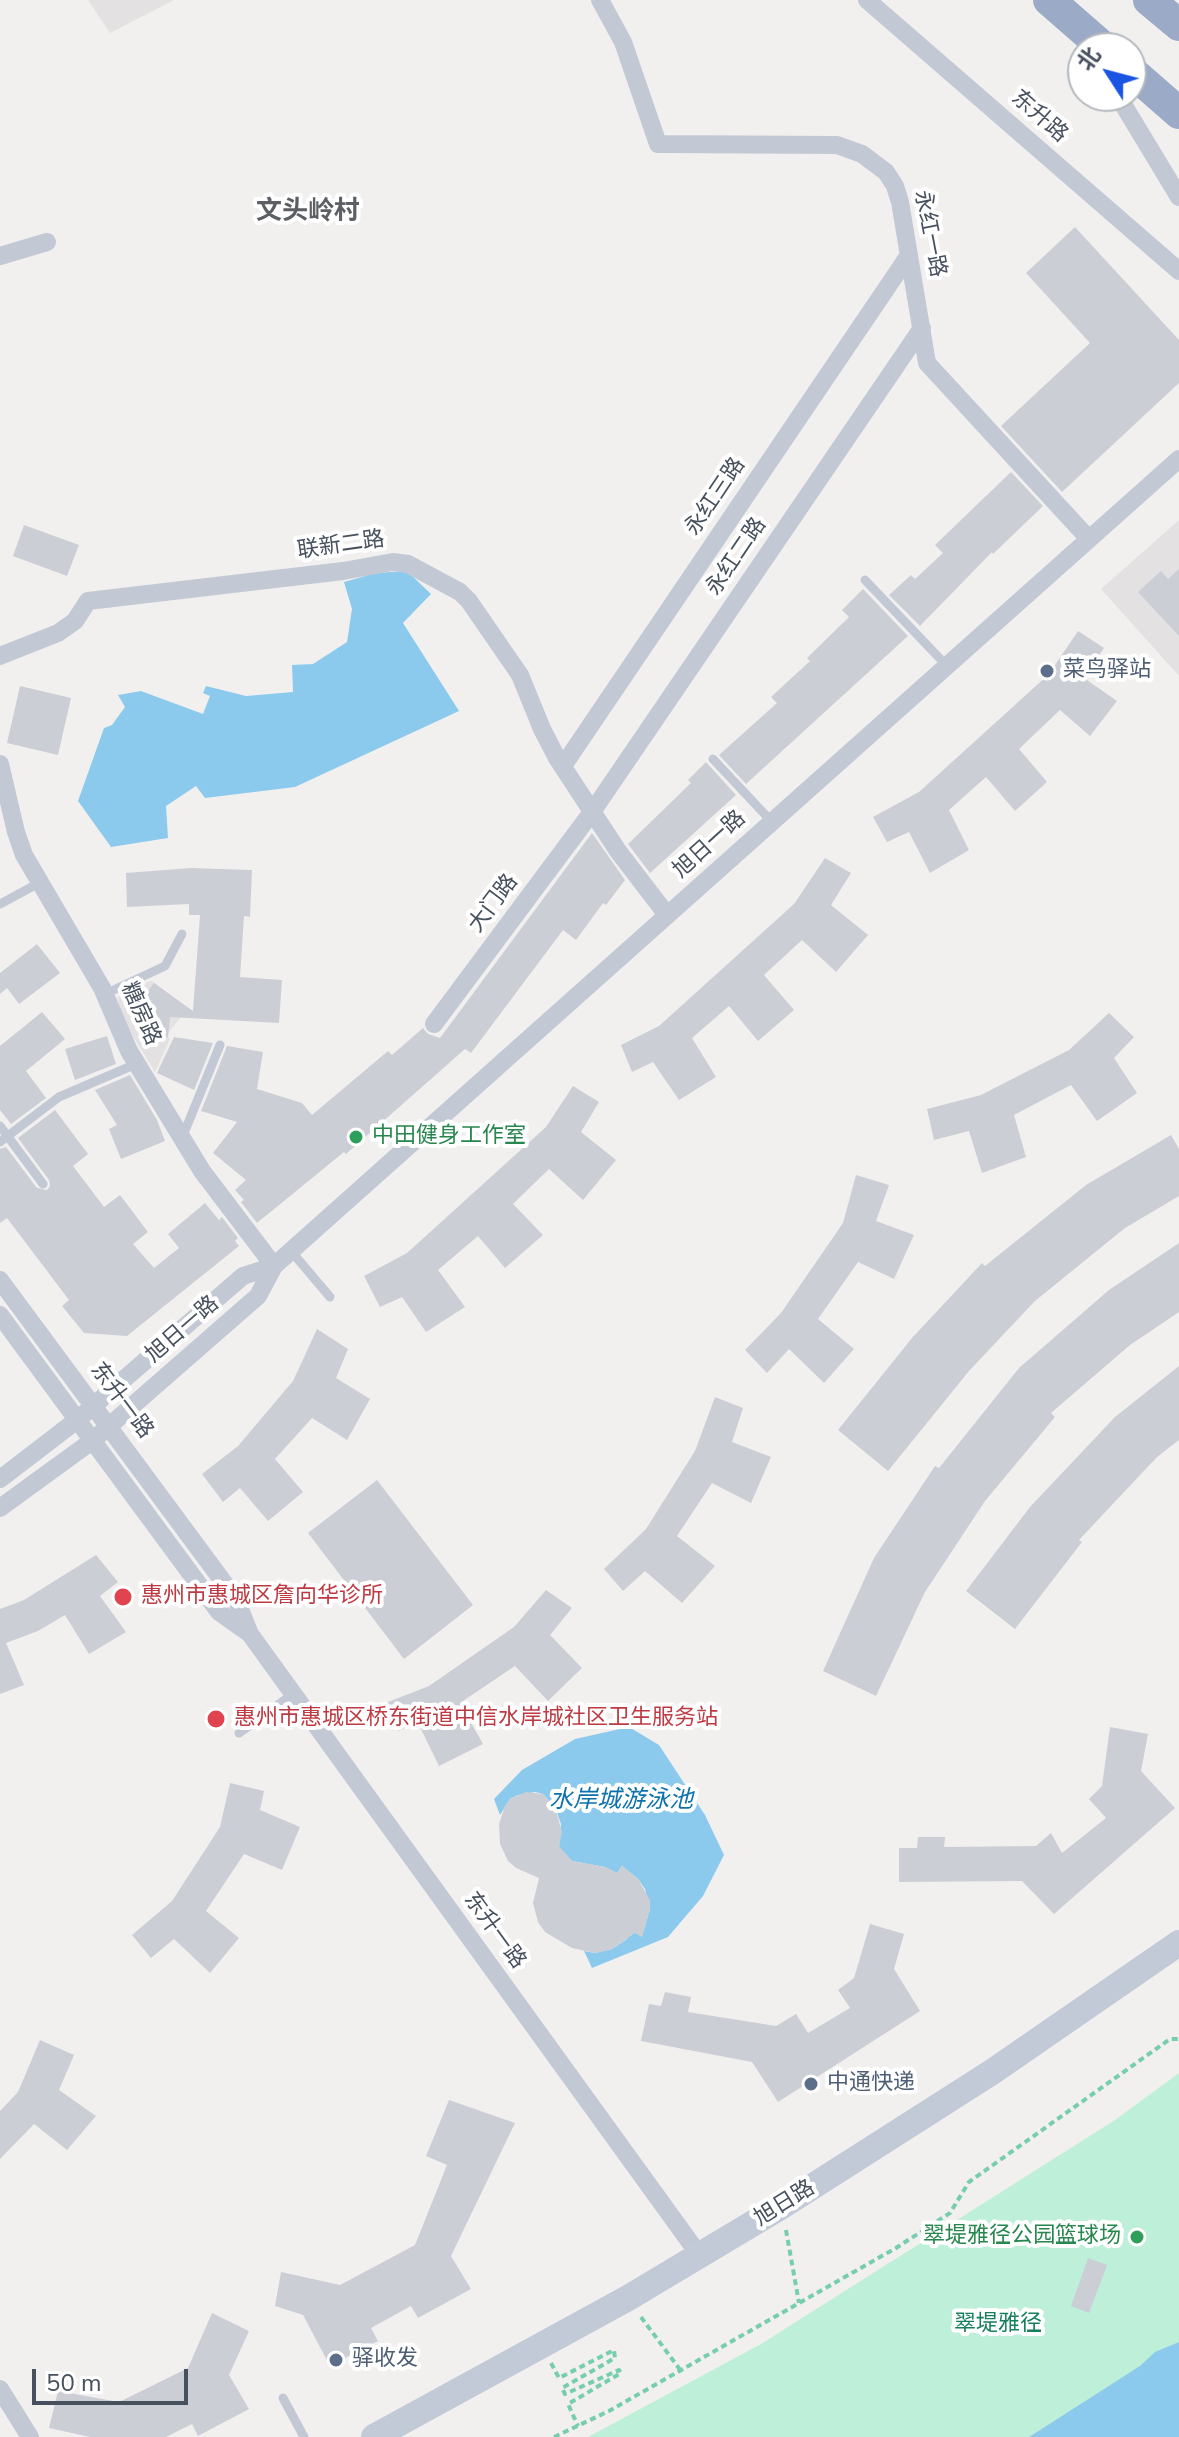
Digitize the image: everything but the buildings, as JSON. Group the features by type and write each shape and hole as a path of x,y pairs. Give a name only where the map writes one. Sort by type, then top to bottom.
{"highway":[{"path":"1049,0 1079,32"},
{"path":"1149,0 1179,25"},
{"path":"1147,85 1179,113"}],"main road":[{"name":"旭日路","path":"374,2437 542,2347 782,2206 992,2072 1179,1943"}],"street":[{"name":"永红一路","path":"600,0 623,42 658,144 831,144 856,151 881,168 895,186 927,363 1089,539"},
{"name":"东升路","path":"867,0 1179,271"},
{"path":"1128,112 1179,197"},
{"path":"0,256 47,242"},
{"name":"永红三路","path":"563,766 909,255"},
{"name":"永红二路","path":"592,812 922,328"},
{"name":"旭日一路","path":"0,1508 92,1441 258,1296 274,1266 1179,459"},
{"name":"联新二路","path":"0,656 58,633 79,616 88,601 400,562 467,599 517,671 546,739 592,812 667,915"},
{"name":"糖房路","path":"0,764 16,832 39,883 105,994 136,1064 217,1191 274,1266"},
{"name":"大门路","path":"434,1024 592,812"},
{"name":"旭日一路","path":"0,1479 95,1406 243,1276 274,1266"},
{"name":"东升一路","path":"0,1280 236,1599 250,1634 700,2256"},
{"name":"东升一路","path":"0,1315 219,1612 250,1634"},
{"path":"0,2389 30,2437"}],"lane":[{"path":"865,580 947,666"},
{"path":"713,759 772,822"},
{"path":"0,904 39,883"},
{"path":"105,994 165,966 182,934"},
{"path":"182,1139 220,1045"},
{"path":"4,1139 59,1097 136,1064"},
{"path":"0,1126 4,1139 43,1184"},
{"path":"291,1251 330,1297"},
{"path":"239,1733 293,1694"},
{"path":"283,2398 304,2437"}],"path":[{"path":"554,2437 681,2371 950,2213 969,2182 1170,2039 1179,2039"},
{"path":"782,2206 799,2303"},
{"path":"628,2298 681,2371"},
{"path":"542,2347 559,2378 614,2350 615,2358 562,2388 565,2394 619,2370 621,2373 568,2404 578,2426"}],"shaded area":[{"path":"88,0 174,0 110,33"},
{"path":"1179,520 1179,676 1101,589"},
{"path":"152,981 188,1008 166,1036 170,1039 155,1072 123,1020 117,998 140,984"}],"green space":[{"name":"翠堤雅径","path":"1179,2073 1179,2342 1155,2353 1141,2366 1029,2437 588,2437 761,2344 1115,2120"}],"water":[{"path":"407,571 431,594 403,623 459,711 295,787 205,798 196,786 166,806 168,838 111,847 78,801 104,728 112,725 125,707 118,695 141,691 203,714 210,696 203,693 206,686 246,696 293,692 292,665 313,664 347,642 352,609 344,582 376,573"},
{"name":"水岸城游泳池","path":"629,1727 659,1745 705,1815 724,1855 703,1896 668,1937 592,1968 584,1951 595,1953 612,1949 633,1931 642,1936 650,1909 645,1889 622,1866 617,1873 605,1867 572,1861 559,1847 561,1824 555,1807 543,1794 518,1795 510,1799 500,1815 494,1799 522,1770 575,1739"},
{"path":"1179,2342 1179,2437 1029,2437 1140,2366 1155,2352"}],"place":[{"name":"菜鸟驿站","path":"1047,671"},
{"name":"中田健身工作室","path":"356,1137"},
{"name":"惠州市惠城区詹向华诊所","path":"123,1597"},
{"name":"惠州市惠城区桥东街道中信水岸城社区卫生服务站","path":"216,1719"},
{"name":"中通快递","path":"811,2084"},
{"name":"翠堤雅径公园篮球场","path":"1137,2237"},
{"name":"驿收发","path":"336,2360"}],"district":[{"name":"文头岭村","path":"308,213"}]}
